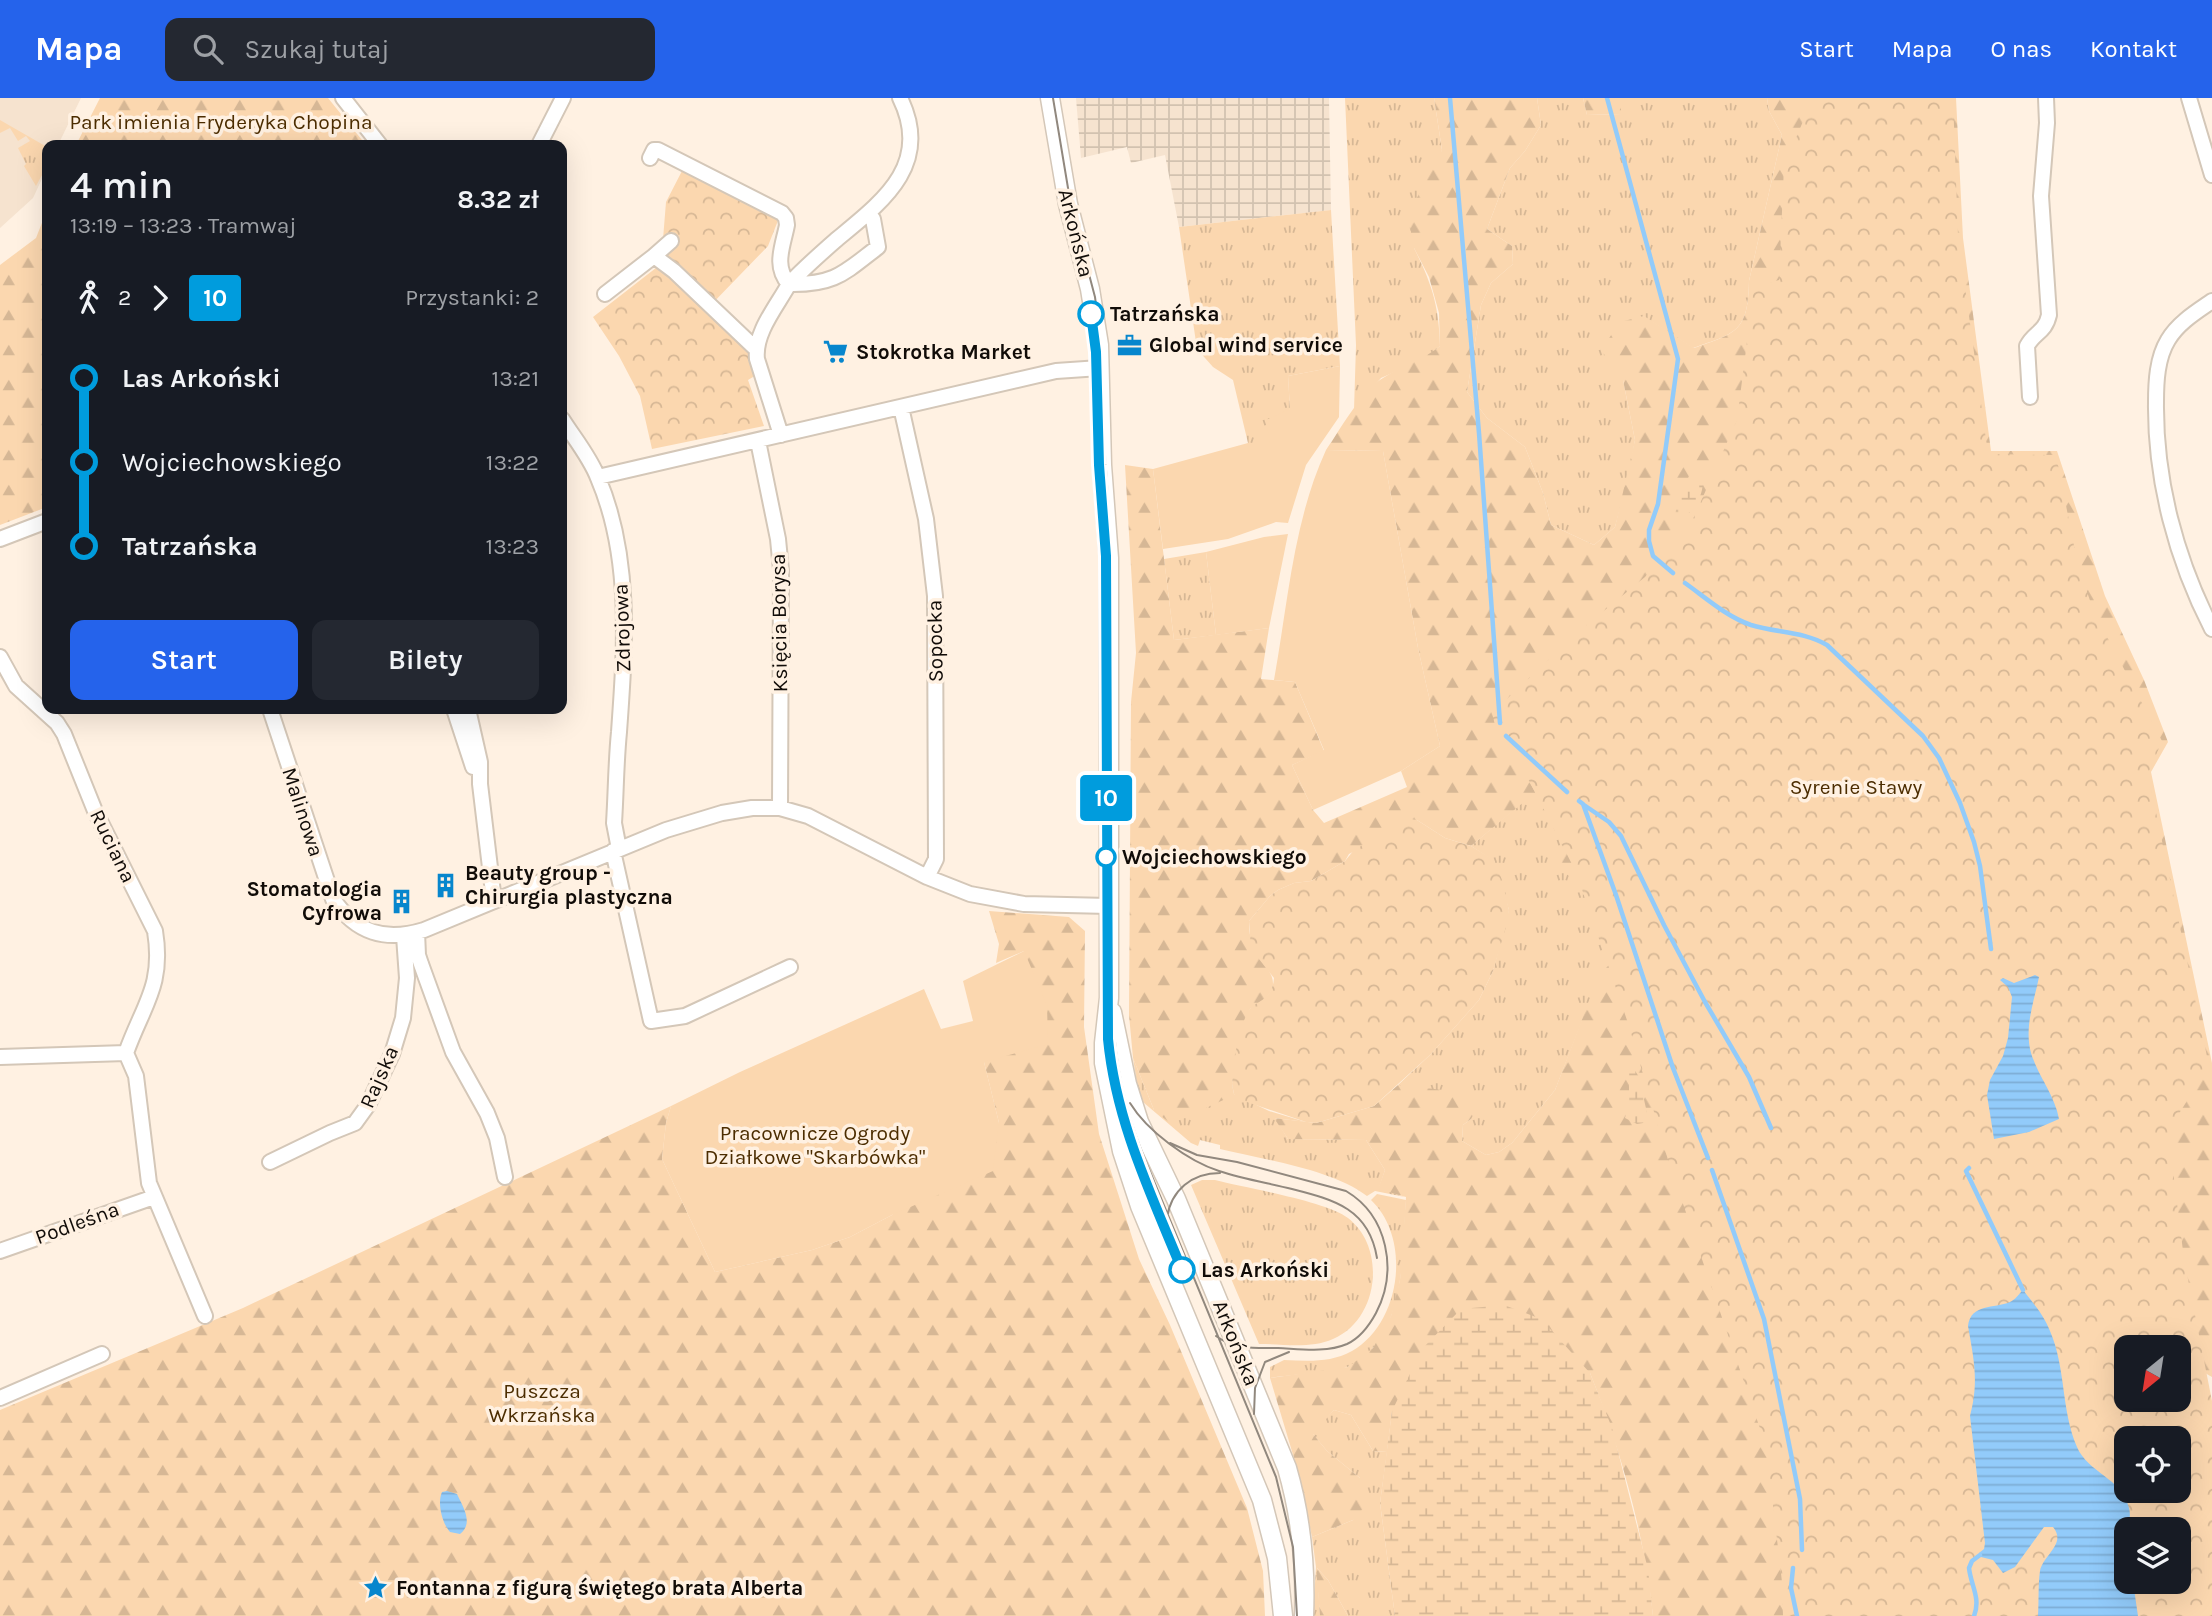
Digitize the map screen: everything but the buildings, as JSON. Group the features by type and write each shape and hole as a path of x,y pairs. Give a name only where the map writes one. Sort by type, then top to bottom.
{"street":[{"path":"344,98 376,140"},
{"path":"542,140 563,98"},
{"path":"756,349 759,338 789,284 895,187 907,158 909,145 908,123 900,98"},
{"name":"Arkońska","path":"1050,98 1068,204 1094,306 1100,368 1102,465 1109,558 1110,998 1104,1066 1124,1161 1262,1500 1277,1558 1283,1616"},
{"path":"2030,397 2026,346 2043,330 2049,315 2041,196 2047,123 2046,98"},
{"path":"2189,98 2212,175"},
{"path":"650,158 654,150 658,150 782,213 787,225 779,266 781,275 789,284"},
{"path":"789,284 822,283 836,278 878,247 873,219 868,214"},
{"path":"605,295 671,241"},
{"path":"654,256 674,271 756,349 780,435"},
{"path":"2212,301 2174,331 2165,346 2156,384 2155,424 2159,464 2180,555 2212,629"},
{"path":"598,477 1056,371 1100,368"},
{"name":"Sopocka","path":"901,407 926,519 935,596 936,859 928,877"},
{"name":"Zdrojowa","path":"567,427 598,477 613,524 624,617 623,688 614,823 616,850 651,1021 685,1016 790,967"},
{"name":"Księcia Borysa","path":"758,441 776,528 781,570 780,808"},
{"path":"0,539 42,523"},
{"name":"Ruciana","path":"0,657 16,686 42,709"},
{"name":"Ruciana","path":"47,714 64,734 95,811 155,931 158,952 154,988 126,1053"},
{"name":"Malinowa","path":"272,714 332,899 354,923 378,934 410,934"},
{"path":"456,714 480,784"},
{"path":"469,714 480,762 480,784 494,901"},
{"path":"505,1177 497,1138 487,1113 453,1052 410,934 674,827 722,813 752,808 780,808 815,819 928,877 970,894 1024,904 1109,906"},
{"name":"Rajska","path":"270,1162 355,1123 368,1105 392,1054 403,1018 410,934"},
{"name":"Arkońska","path":"1110,998 1127,1084 1137,1117 1176,1199 1287,1468 1303,1548 1304,1616"},
{"path":"0,1057 126,1053 136,1076 147,1172 154,1197 205,1316"},
{"name":"Podleśna","path":"0,1251 154,1197"},
{"path":"0,1398 102,1354"}],"shaded area":[{"path":"0,98 81,98 60,140 42,140 42,179 33,198 0,228"},
{"path":"1076,98 1329,98 1331,210 1179,227 1165,155 1131,163 1127,147 1081,158"}],"green space":[{"name":"Park imienia Fryderyka Chopina","path":"100,98 328,98 362,140 79,140"},
{"path":"1345,98 1434,98 1442,150 1414,248 1433,296 1440,346 1424,359 1381,378 1354,410 1356,345"},
{"name":"Syrenie Stawy","path":"1434,98 1537,98 1541,125 1525,151 1510,168 1487,229 1512,246 1513,264 1491,283 1481,305 1467,392 1487,418 1525,447 1543,493 1551,525 1594,545 1615,527 1635,440 1623,380 1601,350 1620,322 1644,316 1694,348 1721,338 1737,328 1746,310 1749,281 1782,135 1769,111 1767,98 1956,98 1963,238 1991,451 2057,451 2105,596 2144,680 2168,742 2151,772 2212,1063 2212,1377 2191,1365 2191,1335 2156,1335 1746,1102 1561,866 1562,843 1551,820 1525,801 1471,846 1445,838 1417,820 1349,854 1345,861 1311,881 1294,883 1270,896 1249,921 1249,927 1251,938 1272,976 1273,984 1271,992 1250,1009 1232,1084 1232,1096 1171,1124 1154,1110 1133,1058 1129,1015 1131,702 1136,653 1125,465 1153,469 1174,640 1269,628 1261,679 1295,682 1324,751 1292,765 1313,810 1324,823 1407,787 1401,771 1440,746 1418,648 1383,451 1326,450 1359,401 1375,384 1440,346 1439,313 1429,277 1414,248 1408,215 1442,150"},
{"path":"1537,98 1583,98 1587,115 1621,114 1621,98 1767,98 1769,111 1782,135 1749,281 1746,310 1737,328 1693,348 1643,316 1623,380 1635,440 1629,474 1615,527 1594,545 1551,525 1543,493 1525,447 1487,418 1467,392 1481,305 1491,283 1513,264 1512,246 1487,229 1510,168 1525,151 1541,125"},
{"path":"1583,98 1621,98 1621,114 1587,115"},
{"name":"Syrenie Stawy","path":"1818,98 1953,98 1958,236 1988,454 2056,455 2078,566 2094,612 2162,741 2148,774 2209,1066 2168,1131 2184,1259 2212,1401 2212,1616 1783,1616 1782,1582 1766,1446 1668,1160 1629,1026 1576,872 1522,767 1501,749 1492,713 1577,633 1645,577 1694,517 1737,420 1754,287 1779,280 1784,166 1804,119"},
{"path":"0,120 42,144 42,175 36,186 24,166 26,164 18,148 30,141 26,136 18,141 10,128 0,133"},
{"path":"683,169 779,218 768,246 708,308 754,351 758,374 748,380 764,426 652,449 640,396 619,356 593,317 661,264 666,202"},
{"path":"1331,210 1340,366 1288,376 1290,409 1270,443 1248,443 1233,380 1213,367 1197,349 1179,227"},
{"path":"42,223 42,509 0,525 0,265 36,238"},
{"path":"1340,366 1339,417 1306,465 1288,523 1276,522 1228,539 1163,549 1153,469 1248,443 1270,443 1266,420 1290,409 1288,376"},
{"path":"1326,450 1383,451 1418,648 1440,746 1401,771 1313,810 1292,765 1324,750 1295,682 1274,680 1299,534 1315,477"},
{"path":"1689,476 1702,476 1702,489 1694,507 1680,520 1675,517 1677,503"},
{"path":"1288,534 1269,628 1216,635 1206,552 1264,537"},
{"path":"1206,552 1216,635 1174,640 1164,559"},
{"path":"1525,800 1549,814 2114,1337 2114,1341 1584,1016 1555,1090 1512,1143 1499,1152 1486,1155 1462,1141 1463,1125 1471,1119 1398,1085 1431,1054 1479,1000 1493,971 1509,910 1494,861 1471,846"},
{"path":"1410,819 1417,820 1445,838 1471,846 1494,860 1502,880 1509,910 1508,920 1493,971 1479,1000 1431,1054 1374,1106 1316,1123 1241,1100 1234,1094 1232,1084 1241,1029 1251,1008 1270,992 1274,978 1251,949 1249,921 1278,890 1294,883 1311,881 1345,861 1354,850"},
{"name":"Puszcza Wkrzańska","path":"989,911 1069,917 1085,931 1084,1027 1099,1134 1139,1259 1170,1325 1247,1508 1263,1571 1265,1616 0,1616 0,1410 243,1308 671,1106 662,1159 715,1272 812,1250 850,1237 892,1215 999,1123 984,1062 1024,951 996,963 999,944"},
{"name":"Pracownicze Ogrody Działkowe \"Skarbówka\"","path":"1024,951 1047,1005 1048,1044 984,1062 999,1123 993,1171 892,1215 850,1237 812,1250 715,1272 662,1159 671,1106 924,989 941,1029 973,1021 963,981"},
{"path":"1610,964 2038,1616 1653,1616 1644,1554 1630,1492 1590,1373 1392,1411 1387,1452 1373,1451 1351,1415 1334,1410 1313,1434 1327,1451 1360,1478 1370,1501 1353,1520 1312,1537 1297,1468 1270,1378 1348,1367 1373,1348 1391,1316 1400,1280 1406,1197 1378,1189 1385,1170 1366,1140 1288,1139 1274,1118 1316,1123 1374,1106 1398,1085 1452,1091 1474,1098 1477,1108 1471,1119 1463,1125 1462,1141 1486,1155 1499,1152 1512,1143 1555,1090 1599,975"},
{"path":"1133,1058 1154,1110 1232,1084 1234,1094 1269,1111 1306,1122 1275,1118 1288,1139 1366,1140 1385,1170 1379,1188 1405,1197 1375,1191 1367,1196 1317,1172 1220,1149 1220,1145 1200,1140 1198,1146 1191,1143 1143,1102 1139,1096"},
{"path":"1632,1066 1639,1077 1649,1122 1637,1124 1625,1118 1629,1101 1629,1070"},
{"path":"1202,1180 1215,1180 1304,1201 1348,1218 1369,1247 1373,1264 1368,1300 1360,1316 1348,1330 1333,1339 1316,1344 1259,1344 1191,1185"},
{"path":"1377,1194 1406,1200 1398,1292 1392,1315 1382,1335 1369,1352 1350,1366 1270,1378 1270,1367 1284,1360 1327,1359 1352,1351 1369,1338 1381,1321 1395,1280 1396,1258 1392,1236 1384,1217 1371,1200"},
{"path":"1504,1305 1541,1319 1590,1373 1612,1428 1648,1569 1653,1616 1395,1616 1380,1503 1392,1411 1422,1349 1461,1309"},
{"path":"1334,1410 1351,1415 1373,1451 1387,1452 1380,1503 1395,1616 1348,1616 1328,1580 1317,1568 1320,1616 1313,1616 1316,1567 1312,1537 1353,1520 1360,1478 1327,1451 1312,1433"},
{"path":"1316,1567 1328,1580 1348,1616 1320,1616"}],"water":[{"path":"2035,975 2039,977 2031,1015 2029,1043 2059,1119 2029,1132 1994,1139 1987,1095 1990,1080 2003,1056 2008,1038 2012,997 2008,987 2000,980 2003,978 2014,983"},
{"path":"2023,1290 2050,1331 2059,1360 2068,1418 2077,1447 2089,1463 2114,1484 2114,1503 2127,1503 2129,1508 2130,1517 2114,1517 2114,1594 2135,1594 2138,1616 2038,1616 2040,1571 2057,1539 2053,1527 2044,1527 2015,1567 2003,1573 1993,1560 1981,1557 1979,1553 1984,1549 1985,1543 1970,1416 1975,1382 1968,1326 1978,1310 2004,1304"},
{"path":"442,1492 457,1494 466,1515 466,1525 460,1534 450,1532 443,1518 441,1497"}],"waterway":[{"path":"1450,98 1479,433 1500,723"},
{"path":"1607,98 1678,359 1658,504 1649,530 1653,556 1673,573"},
{"path":"1685,583 1742,622 1809,637 1827,645 1923,736 1939,758 1974,842 1980,866 1991,949"},
{"path":"1506,736 1567,792"},
{"path":"1579,801 1583,804 1616,895 1673,1068 1708,1158"},
{"path":"1584,805 1609,822 1621,836 1664,925 1749,1077 1771,1128"},
{"path":"1969,1168 1966,1171 2023,1290"},
{"path":"1712,1170 1764,1319 1800,1499 1802,1550"},
{"path":"1974,1616 1976,1598 1969,1568 1972,1561 1980,1555"},
{"path":"1793,1568 1791,1588 1797,1616"}],"tram line":[{"path":"1053,98 1071,206 1095,297 1102,352 1112,558 1113,1010 1118,1064 1125,1100 1142,1152 1276,1477 1293,1547 1297,1616"},
{"name":"10","path":"1091,314 1096,352 1099,465 1106,556 1108,1039 1113,1082 1124,1124 1135,1158 1182,1270"},
{"path":"1130,1103 1157,1134 1194,1160 1219,1171 1292,1189 1348,1209 1366,1228 1377,1258"},
{"path":"1170,1143 1197,1155 1237,1162 1346,1191 1372,1215 1385,1246 1387,1263 1383,1297 1367,1327 1347,1344 1322,1349 1254,1348 1231,1344 1216,1336"},
{"path":"1167,1218 1173,1199 1184,1185 1200,1176 1220,1173"},
{"path":"1254,1414 1255,1388 1265,1362 1289,1352"}],"place":[{"name":"Tatrzańska","path":"1091,314"},
{"name":"Global wind service","path":"1129,345"},
{"name":"Stokrotka Market","path":"836,352"},
{"name":"Wojciechowskiego","path":"1106,857"},
{"name":"Beauty group - Chirurgia plastyczna","path":"445,885"},
{"name":"Stomatologia Cyfrowa","path":"402,901"},
{"name":"Las Arkoński","path":"1182,1270"},
{"name":"Fontanna z figurą świętego brata Alberta","path":"376,1588"}]}
